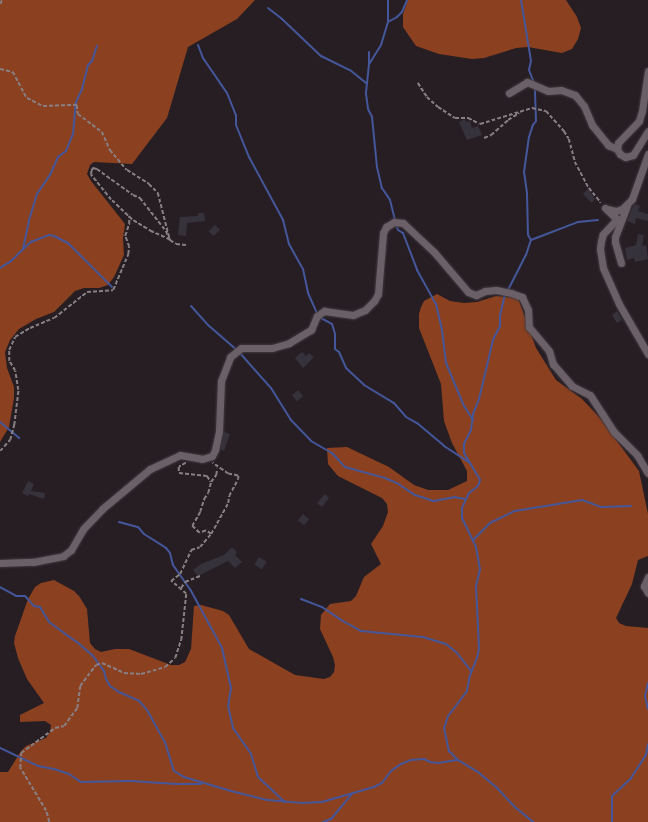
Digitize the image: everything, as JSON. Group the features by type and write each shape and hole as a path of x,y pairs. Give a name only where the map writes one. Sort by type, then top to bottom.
{"street":[{"path":"617,149 618,143 638,121 642,111 648,71"},
{"path":"509,93 526,82 548,91 561,90 576,95 584,106 592,125 608,145 617,149 622,156 631,156 648,131"},
{"path":"622,263 615,242 615,237 627,206 635,194 648,154"},
{"path":"605,208 616,210 627,206"},
{"path":"605,208 616,217 617,220 607,229 601,241 600,249 603,268 619,304 648,354"},
{"path":"0,563 33,562 63,556 71,550 78,536 94,517 144,473 176,456 207,459 214,454 219,432 221,381 230,356 233,352 241,348 272,348 285,345 306,334 314,325 317,316 324,312 353,315 366,310 378,294 383,233 390,224 399,222 403,223 434,252 468,292 476,295 485,291 496,290 511,292 522,297 528,310 529,327 549,351 553,364 572,386 590,395 614,432 637,455 648,473"},
{"path":"648,577 644,586 648,593"}],"path":[{"path":"0,4 2,0"},
{"path":"0,69 13,72 27,98 43,106 77,105 78,114 102,132 110,150 127,170 149,184 158,193 170,240"},
{"path":"418,83 432,102 455,118 468,118 480,124 532,108 546,111 556,121 569,139 575,162 585,180 605,208"},
{"path":"484,138 491,135 520,112"},
{"path":"170,240 166,231 140,198 133,195 97,169 93,168 91,175 111,200 132,220 176,244 186,245"},
{"path":"0,450 10,440 14,425 18,390 15,371 9,361 9,350 15,337 30,328 54,318 87,292 113,290 130,247 125,236 129,224 129,216"},
{"path":"194,458 180,467 179,472 207,476 211,482"},
{"path":"50,822 46,811 20,768 21,753 55,728 64,726 77,708 80,686 96,665 102,663 114,670 132,674 152,672 171,664 181,640 186,594 181,588 172,583 172,578 180,574 181,569 187,562 191,550 200,547 210,534 228,503 229,496 238,479 238,476 230,475 207,459"},
{"path":"210,534 206,531 199,533 192,526 200,512 204,499 210,489 211,482 216,475 218,468"},
{"path":"181,588 186,582 200,576"}],"shaded area":[{"path":"0,0 255,0 237,19 188,47 167,118 132,164 94,162 90,165 87,174 91,181 125,224 123,239 124,255 114,277 108,285 99,288 84,288 75,291 54,312 36,319 19,329 10,340 5,352 7,368 14,387 14,398 9,427 0,442"},
{"path":"408,0 566,0 577,17 581,28 578,39 572,49 562,53 528,47 516,48 484,58 472,59 439,54 416,46 403,27 403,14"},
{"path":"437,294 450,301 464,303 477,302 496,296 518,298 536,348 556,380 582,399 600,418 639,471 648,514 648,556 638,560 632,584 616,618 619,623 626,626 648,628 648,822 0,822 0,772 8,772 21,751 26,746 46,738 50,732 51,725 45,721 20,722 20,715 44,703 27,679 18,658 14,643 28,599 35,587 41,583 54,580 74,591 79,596 87,609 90,643 95,649 101,652 115,649 129,649 171,665 179,665 185,662 191,649 194,606 201,605 223,611 229,615 249,649 295,675 324,679 330,677 334,672 335,665 333,657 320,629 321,615 330,604 351,601 356,596 364,577 381,564 371,544 383,526 388,512 387,504 382,498 338,476 328,464 327,448 347,447 389,467 414,485 428,490 448,490 467,481 467,471 452,443 444,421 441,384 419,328 419,314 424,301"}],"building":[{"path":"465,119 466,122 470,121 472,128 478,126 482,135 467,140 459,122"},
{"path":"588,189 595,199 592,203 583,194"},
{"path":"634,204 640,206 638,211 648,214 648,221 636,218 635,224 627,221"},
{"path":"198,213 204,213 205,221 187,223 186,236 178,235 180,217 198,216"},
{"path":"215,225 220,230 214,236 209,231"},
{"path":"638,234 644,235 642,246 646,245 648,259 635,262 634,258 627,260 625,248 636,245"},
{"path":"617,311 622,320 617,323 612,315"},
{"path":"302,352 306,356 309,353 314,357 303,368 295,358"},
{"path":"298,390 303,396 297,401 292,395"},
{"path":"224,432 230,434 224,451 220,449"},
{"path":"28,481 34,484 31,491 45,493 44,499 29,494 28,496 22,493"},
{"path":"325,494 329,498 322,507 317,503"},
{"path":"303,514 309,519 304,525 298,520"},
{"path":"232,547 237,552 235,555 242,562 235,568 228,561 198,576 193,570 201,564 224,555"},
{"path":"259,557 267,562 262,569 254,565"}],"waterway":[{"path":"388,0 388,22 381,45 369,64 366,94 368,109 372,117 377,167 382,188 390,200 395,220"},
{"path":"388,22 402,12 407,0"},
{"path":"521,0 531,61 529,70 534,83"},
{"path":"268,8 282,19 321,56 350,70 366,83"},
{"path":"198,45 203,58 227,93 236,115 236,125 249,157 283,220 289,244 303,269 308,293 317,313"},
{"path":"23,249 29,220 37,194 50,175 58,157 66,151 73,134 76,102 82,89 88,65 92,61 97,46"},
{"path":"369,52 369,63"},
{"path":"508,290 526,255 531,240 528,235 527,193 524,172 529,137 536,121 535,87"},
{"path":"531,240 578,222 598,220"},
{"path":"396,225 398,230 403,233 417,270 436,304 442,330 446,363 464,406 473,420"},
{"path":"0,268 11,261 31,242 49,235 68,243 112,287"},
{"path":"505,294 500,316 500,326 493,340 479,399 473,414 471,430 464,444 464,453 480,480 478,486 469,493 462,508 462,518 476,547 480,569 476,586 479,648 477,658 470,675 467,691 448,716 444,728 449,751 458,760 478,772 533,822"},
{"path":"191,306 208,325 236,349"},
{"path":"319,317 332,324 335,334 335,349 339,352 346,368 364,385 394,403 406,417 417,423 444,446 469,462"},
{"path":"239,352 271,388 291,420 311,441 332,453 345,467 385,478 397,483 415,495 434,501 454,497 465,499"},
{"path":"0,422 19,438"},
{"path":"473,540 490,523 515,511 582,500 601,507 631,506"},
{"path":"119,522 138,527 144,534 166,548 170,553 173,565 190,589 222,648 231,688 228,706 233,728 251,754 258,777 285,802"},
{"path":"0,587 16,596 25,596 34,606 40,607 49,622 77,642 93,656 104,671 110,686 139,701 147,710 165,742 174,771 184,777 268,800 301,803 322,802 374,787 382,783 391,771 401,764 411,760 424,759 430,762 438,763 457,760"},
{"path":"301,599 322,607 361,631 423,637 446,644 457,653 471,671"},
{"path":"648,683 645,696 648,709"},
{"path":"612,822 612,796 631,778 646,755 648,744"},
{"path":"0,748 38,766 69,774 81,782 131,781 201,784"},
{"path":"323,822 331,819 352,794"}]}
